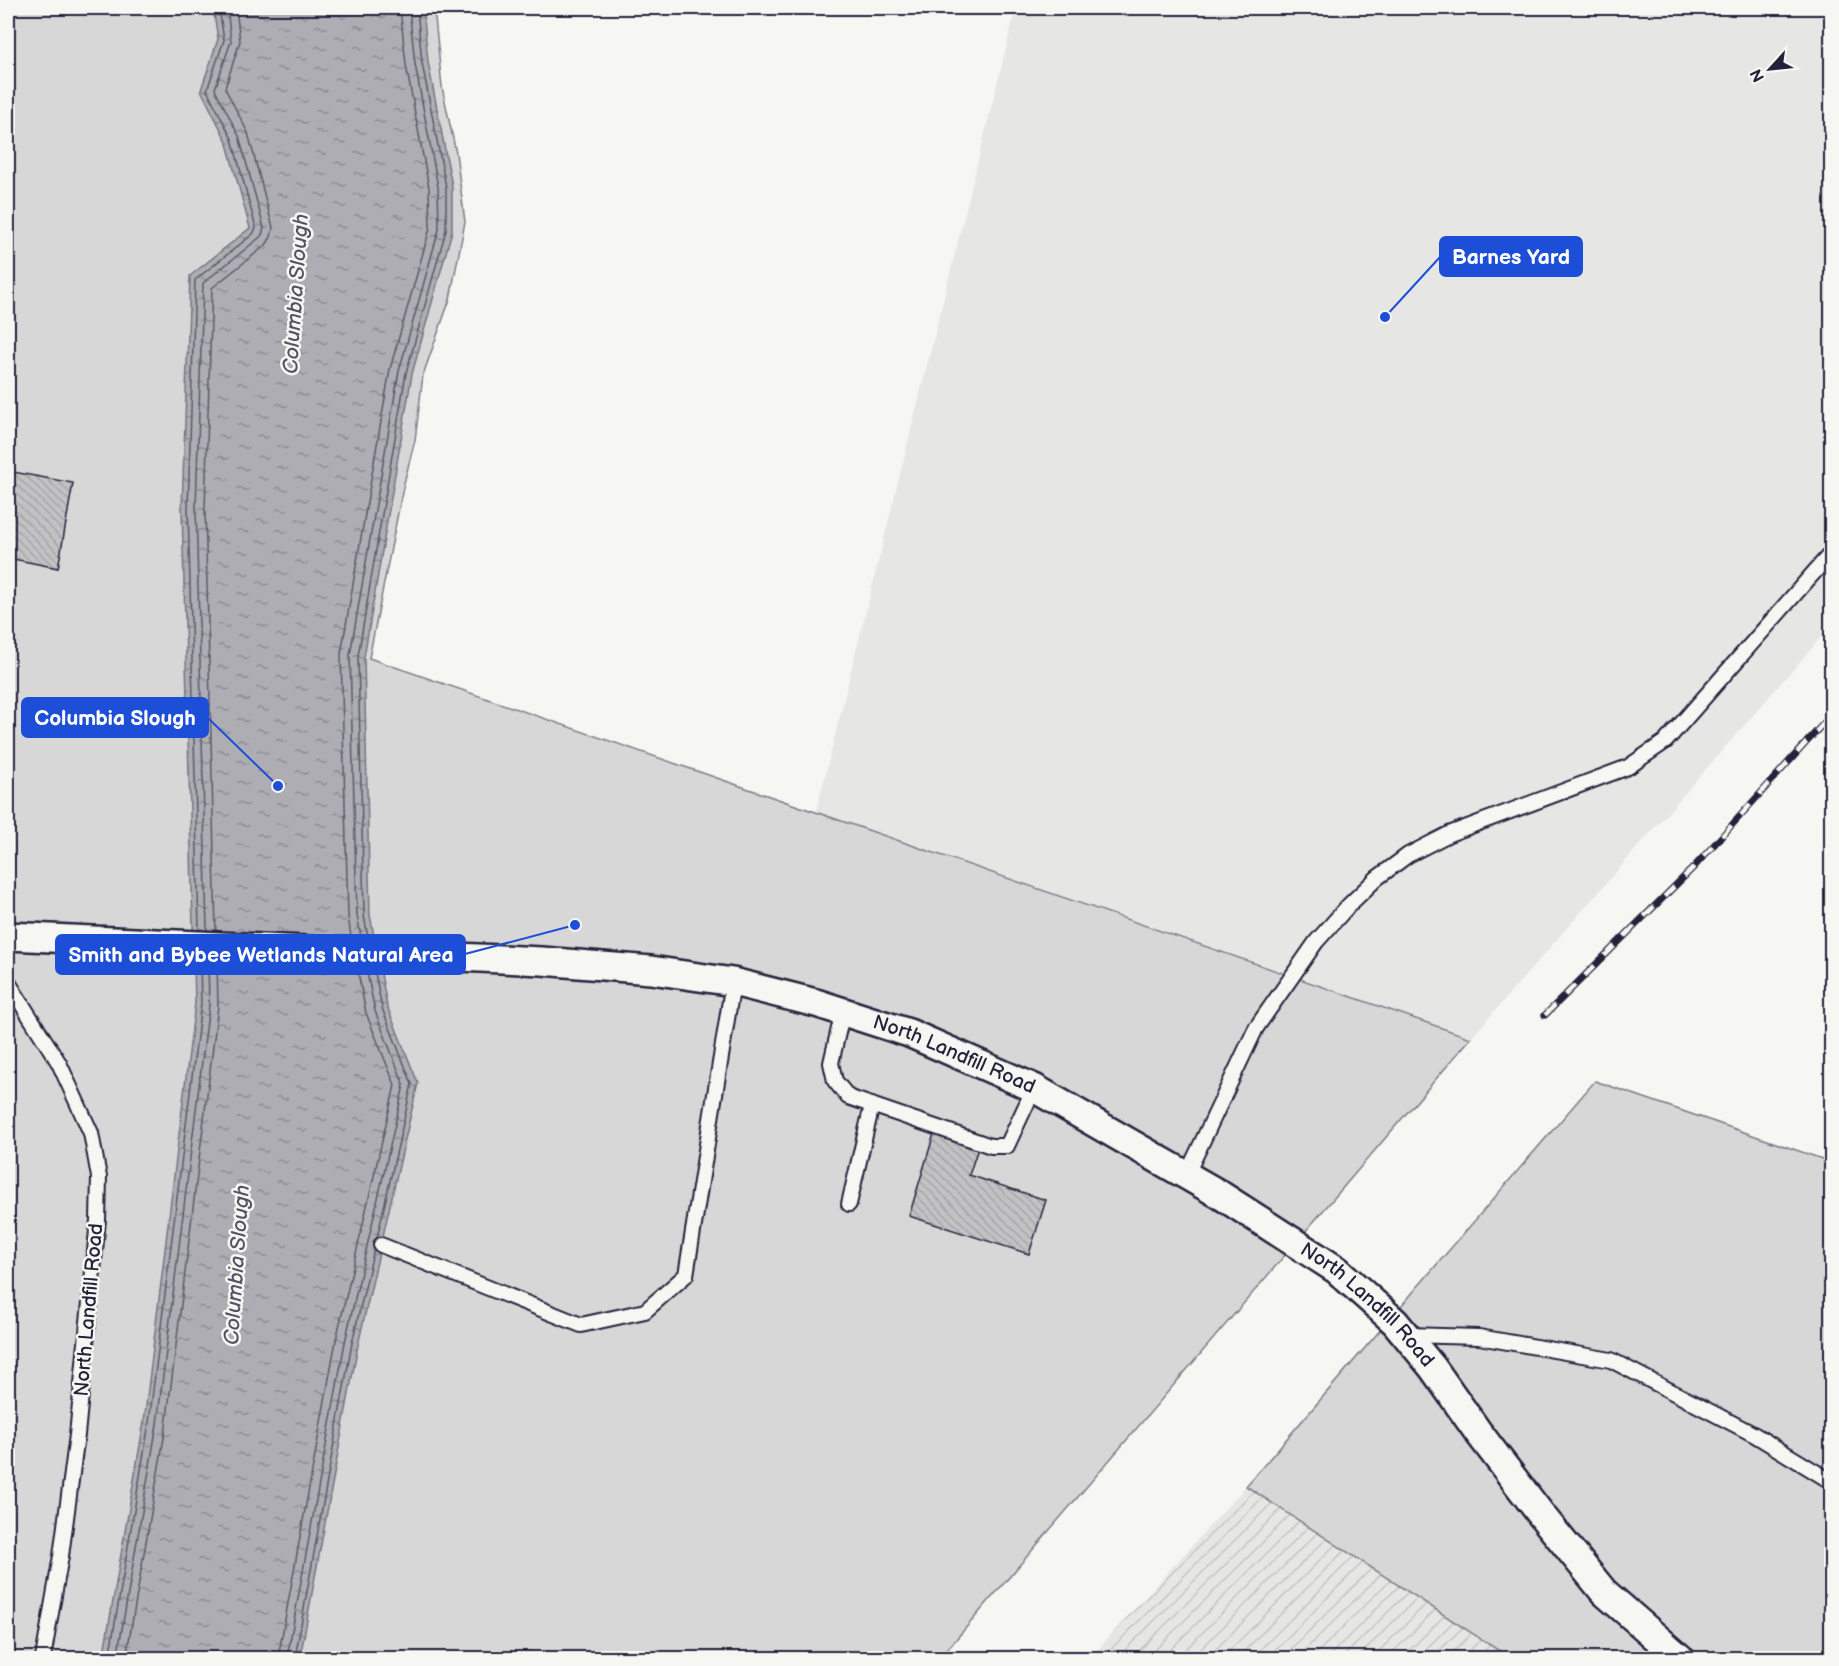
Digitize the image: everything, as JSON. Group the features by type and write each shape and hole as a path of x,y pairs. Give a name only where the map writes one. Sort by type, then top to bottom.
{"street":[{"name":"North Landfill Road","path":"8,936 543,961 651,969 733,982 816,1003 909,1033 1034,1088 1219,1194 1337,1270 1395,1322 1406,1335 1543,1517 1604,1592 1680,1659"}],"lane":[{"path":"1186,1176 1256,1028 1316,942 1349,904 1377,878 1408,855 1449,834 1628,767 1666,741 1832,552"},
{"name":"North Landfill Road","path":"8,982 63,1073 91,1133 99,1178 98,1220 77,1435 61,1556 43,1659"},
{"path":"381,1245 581,1325 645,1311 686,1275 733,982"},
{"path":"843,1011 831,1063 835,1081 848,1097 991,1146 1007,1146 1034,1088"},
{"path":"849,1204 872,1105"},
{"path":"1406,1335 1479,1337 1611,1360 1755,1435 1832,1482"}],"shaded area":[{"path":"8,8 434,8 442,87 456,153 465,222 450,299 423,375 415,440 404,483 369,658 1471,1038 940,1658 8,1658"},
{"path":"1016,8 1831,8 1831,626 1471,1038 816,812"},
{"path":"1595,1081 1831,1162 1831,1658 1510,1658 1246,1486"},
{"path":"1246,1486 1510,1658 1090,1658"}],"water":[{"name":"Columbia Slough","path":"213,8 423,8 428,62 452,186 452,231 412,374 364,657 370,915 387,1006 418,1083 358,1345 300,1658 103,1658 144,1422 195,1003 182,508 190,276 250,228 226,140 201,90 218,39"}],"building":[{"path":"8,471 73,483 58,568 8,558"},
{"path":"934,1134 978,1148 969,1175 1046,1200 1029,1254 909,1216"}],"railway":[{"path":"1545,1015 1694,867 1832,714"}],"place":[{"name":"Barnes Yard","path":"1385,317"},
{"name":"Columbia Slough","path":"278,786"},
{"name":"Smith and Bybee Wetlands Natural Area","path":"575,925"}]}
